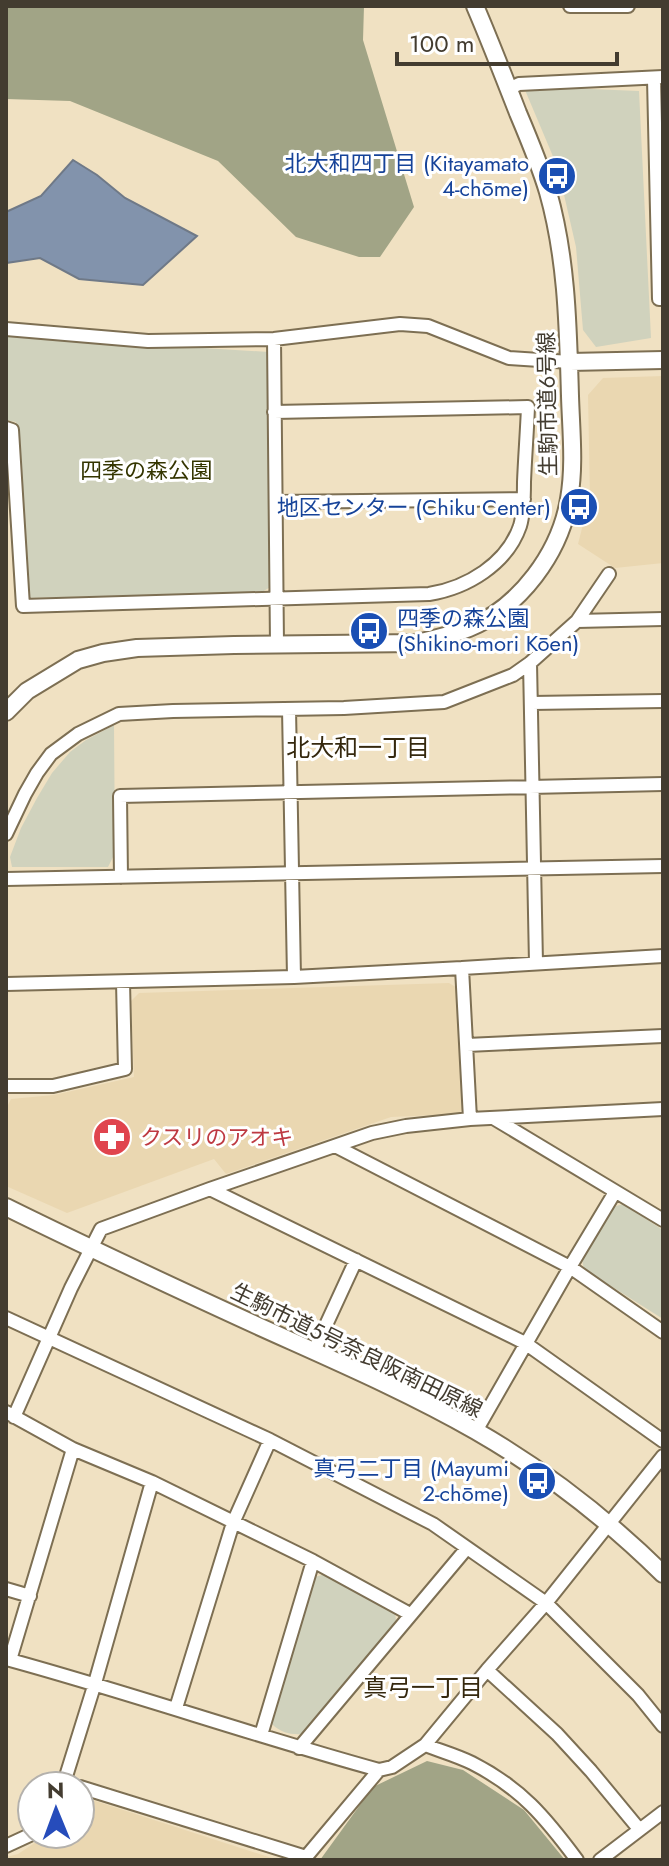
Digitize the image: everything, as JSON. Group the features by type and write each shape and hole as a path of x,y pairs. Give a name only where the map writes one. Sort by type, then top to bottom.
{"street":[{"name":"生駒市道6号線","path":"6,712 27,691 78,660 103,653 137,648 376,645 417,643 446,637 472,627 513,601 541,568 561,529 569,501 572,461 570,362 564,275 551,206 538,160 475,6"},
{"path":"570,6 628,6"},
{"path":"509,89 519,84 658,78 659,299 663,299"},
{"path":"6,329 148,341 274,339 400,324 428,326 509,358 570,362 663,360"},
{"path":"274,339 277,644"},
{"path":"6,428 12,430 23,606 277,600 444,592 484,573 504,553 520,525 528,407 274,412"},
{"path":"277,502 524,499"},
{"path":"6,834 25,794 51,754 78,734 119,714 444,702 513,675 530,663 577,621 609,574"},
{"path":"577,621 663,619"},
{"path":"530,663 536,963"},
{"path":"532,703 663,701"},
{"path":"289,709 294,977"},
{"path":"121,877 120,796 663,784"},
{"path":"6,879 663,866"},
{"path":"6,984 294,977 663,956"},
{"path":"462,968 470,1119"},
{"path":"6,1086 53,1086 125,1069 123,982"},
{"path":"467,1045 663,1036"},
{"path":"410,1614 313,1561 152,1482 73,1449 10,1415 50,1339 71,1288 101,1229 372,1133 470,1119 663,1109"},
{"path":"495,1119 663,1220"},
{"path":"335,1146 570,1267 663,1332"},
{"path":"210,1189 525,1343 663,1441"},
{"path":"476,1431 615,1192"},
{"name":"生駒市道5号奈良阪南田原線","path":"6,1207 418,1400 476,1431 559,1485 663,1574"},
{"path":"314,1351 356,1260"},
{"path":"6,1318 270,1440 433,1524 546,1603 638,1695 663,1726"},
{"path":"176,1708 233,1523 270,1440"},
{"path":"73,1449 10,1660 379,1770 392,1767 425,1745 546,1603 663,1456"},
{"path":"75,1770 95,1683 152,1482"},
{"path":"299,1748 467,1548"},
{"path":"261,1735 313,1561"},
{"path":"6,1589 30,1596"},
{"path":"487,1670 557,1734 639,1829"},
{"path":"425,1745 470,1762 525,1797 550,1823 577,1860"},
{"path":"96,1793 306,1857 379,1770"},
{"path":"600,1860 663,1812"}],"shaded area":[{"path":"663,376 663,563 615,568 578,544 590,497 588,395 603,378"},
{"path":"449,983 459,989 466,1106 458,1114 391,1117 226,1174 214,1159 67,1213 6,1186 6,1109 11,1099 54,1095 134,1077 131,1001 139,993"},
{"path":"96,1801 278,1860 6,1860 6,1857 24,1850 96,1850"}],"green space":[{"path":"6,6 364,6 363,40 414,207 380,257 359,257 296,237 218,161 70,101 6,99"},
{"path":"542,87 639,91 651,338 596,347 583,330 576,247 562,186 525,90"},
{"name":"四季の森公園","path":"6,336 269,352 272,586 262,592 29,598 16,422 6,420"},
{"path":"114,725 115,853 108,867 12,867 10,857 21,828 52,773 70,752"},
{"path":"623,1204 663,1230 663,1319 584,1269 582,1260 613,1207"},
{"path":"325,1574 395,1612 396,1621 304,1734 286,1733 272,1724 315,1577"},
{"path":"427,1761 463,1770 524,1810 565,1860 320,1860 373,1787"}],"water":[{"path":"73,160 125,198 197,236 143,285 79,279 40,258 6,263 6,212 41,196"}],"place":[{"name":"北大和四丁目 (Kitayamato 4-chōme)","path":"557,176"},
{"name":"地区センター (Chiku Center)","path":"579,507"},
{"name":"四季の森公園 (Shikino-mori Kōen)","path":"369,631"},
{"name":"クスリのアオキ","path":"112,1137"},
{"name":"真弓二丁目 (Mayumi 2-chōme)","path":"537,1481"}],"district":[{"name":"北大和一丁目","path":"358,747"},
{"name":"真弓一丁目","path":"423,1687"}]}
